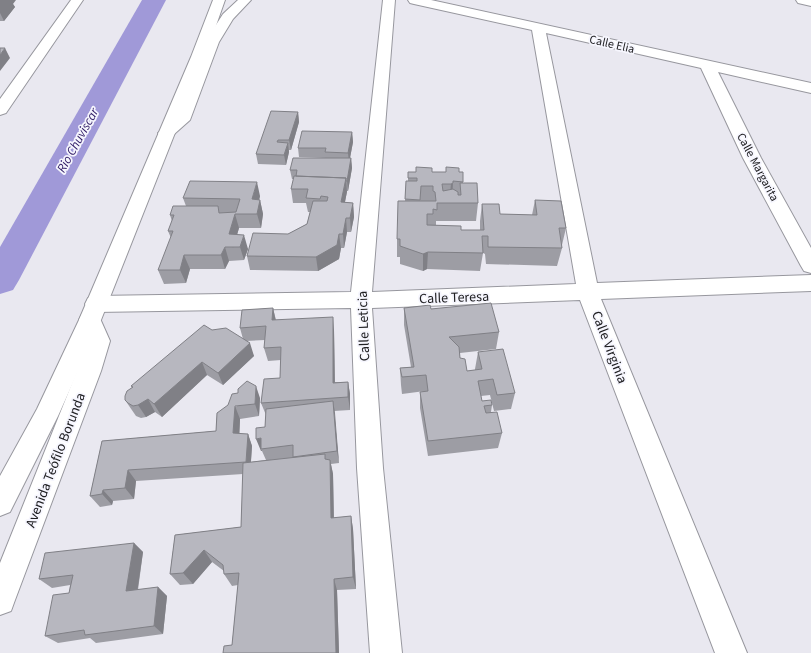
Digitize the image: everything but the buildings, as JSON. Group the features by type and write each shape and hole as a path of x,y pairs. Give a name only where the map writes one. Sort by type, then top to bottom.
{"street":[{"path":"0,110 77,0"},
{"name":"Avenida Teófilo Borunda","path":"0,502 46,416 93,312 198,57 219,0"},
{"path":"166,133 182,120 212,42 228,17 245,0"},
{"name":"Calle Leticia","path":"386,653 370,468 360,300 390,0"},
{"name":"Calle Elia","path":"414,0 811,88"},
{"path":"802,0 811,2"},
{"name":"Calle Virginia","path":"538,28 588,292 730,653"},
{"name":"Calle Margarita","path":"707,66 752,158 811,266"},
{"name":"Calle Teresa","path":"93,312 360,300 811,283"},
{"name":"Avenida Teófilo Borunda","path":"0,600 89,371 99,341 93,312"}],"waterway":[{"name":"Rio Chuviscar","path":"0,280 154,0"}]}
